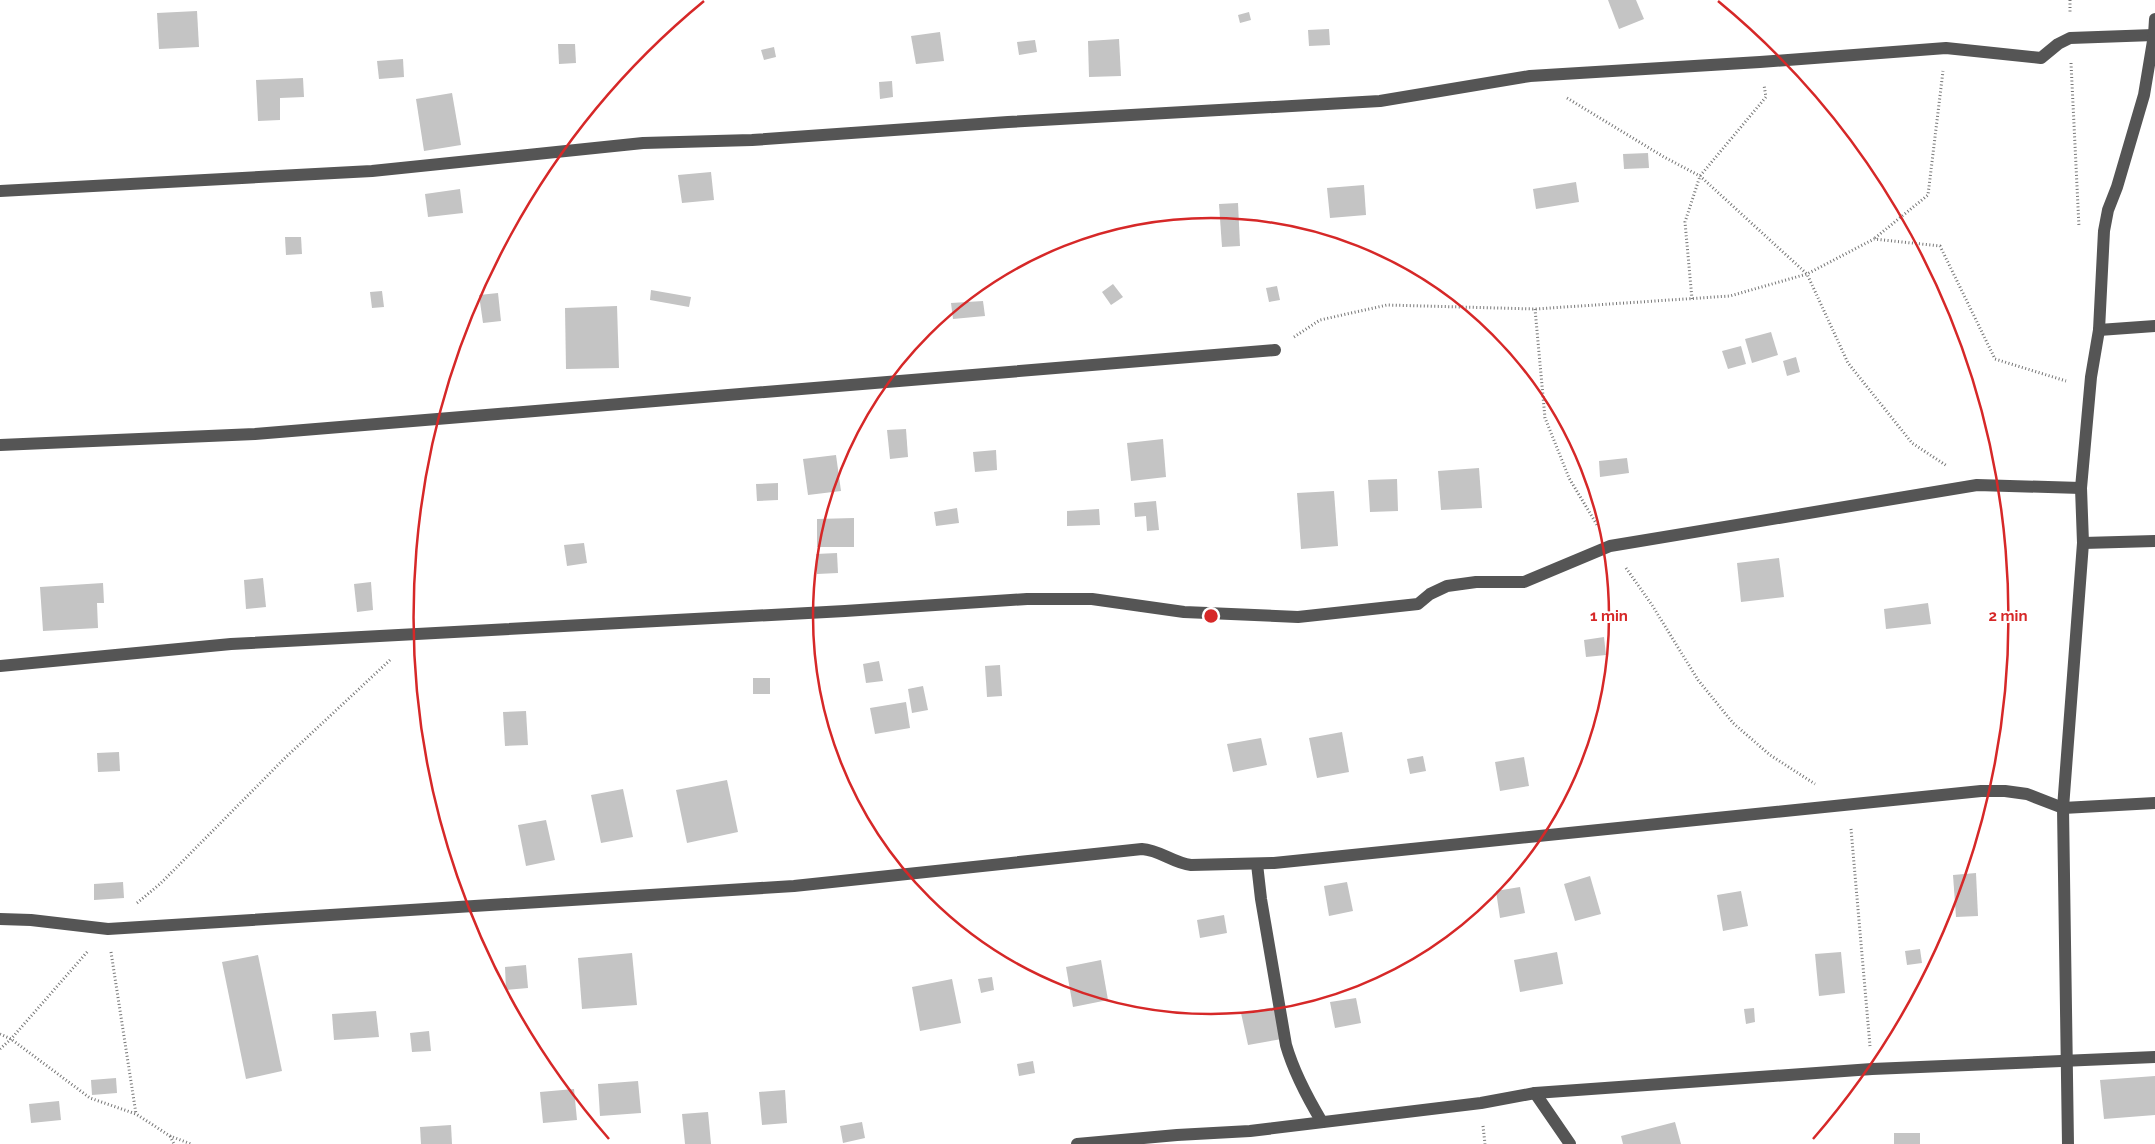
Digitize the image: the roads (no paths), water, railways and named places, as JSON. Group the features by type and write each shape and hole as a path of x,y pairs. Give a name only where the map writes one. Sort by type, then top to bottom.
{"street":[{"path":"2068,1144 2063,808 2083,543 2081,488 2091,376 2099,330 2104,231 2108,210 2149,95 2155,19"},
{"path":"0,191 372,170 643,142 752,140 1008,122 1380,101 1530,76 1946,48 2041,58 2058,44 2070,38 2154,35"},
{"path":"2099,330 2155,326"},
{"path":"0,445 255,434 1275,350"},
{"path":"0,666 232,644 1027,599 1092,599 1184,612 1298,617 1418,604 1430,594 1447,586 1476,582 1524,582 1610,546 1978,485 2081,488"},
{"path":"2083,543 2155,541"},
{"path":"0,919 31,920 108,929 597,900 794,886 1142,849 1159,852 1183,864 1190,865 1257,864 1981,791 2027,794 2063,808 2155,803"},
{"path":"1257,864 1261,899 1286,1045 1292,1065 1303,1089 1322,1122"},
{"path":"1077,1144 1177,1134 1250,1131 1481,1103 1535,1093 1872,1070 2155,1057"},
{"path":"1535,1093 1570,1144"}]}
